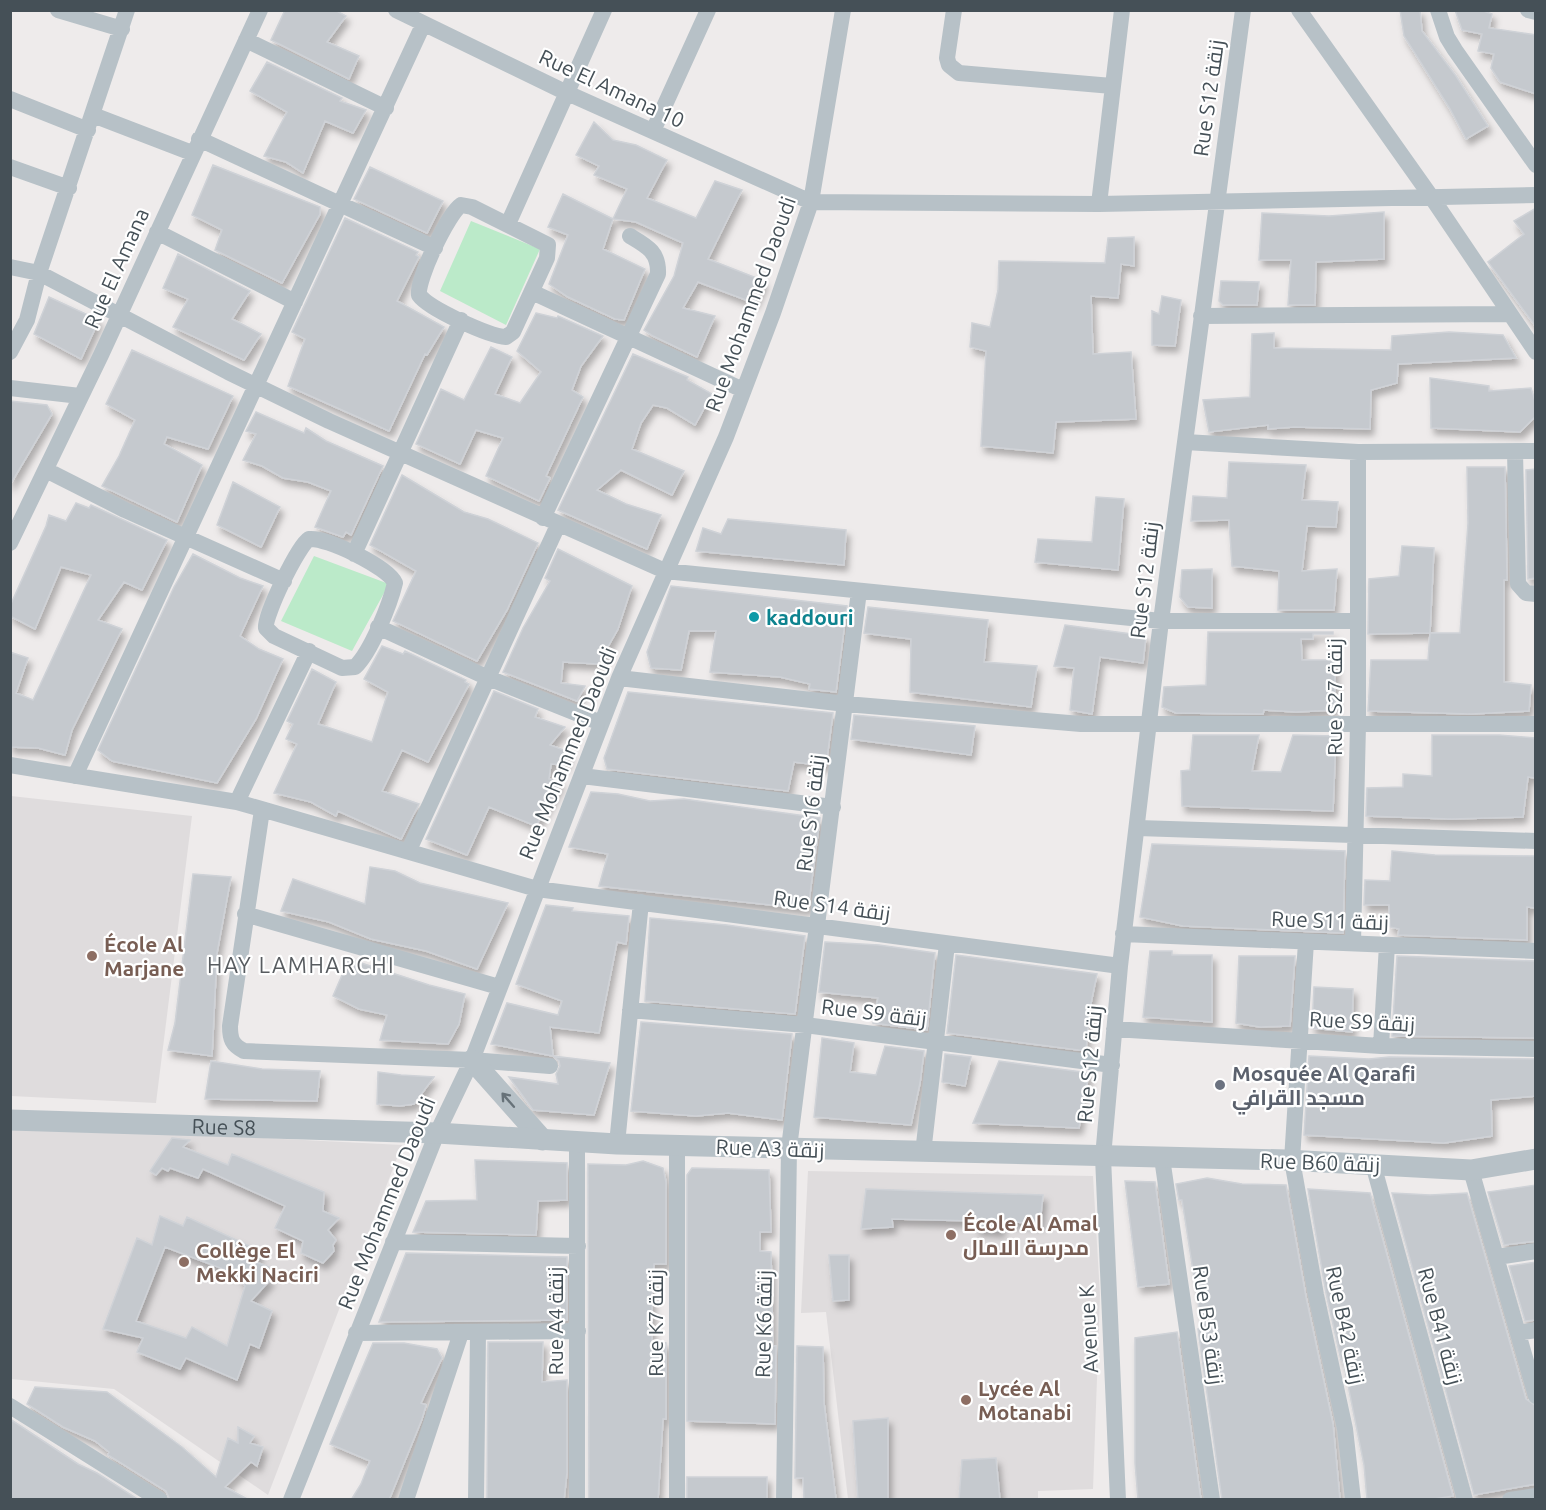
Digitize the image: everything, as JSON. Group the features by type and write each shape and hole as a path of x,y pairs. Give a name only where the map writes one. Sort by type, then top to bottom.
{"street":[{"path":"58,10 122,29"},
{"path":"10,352 27,320 39,273 127,10"},
{"name":"Rue El Amana 10","path":"396,10 565,92 811,202"},
{"path":"508,224 565,92 604,10"},
{"path":"653,131 708,10"},
{"name":"Rue Mohammed Daoudi","path":"291,1500 437,1133 472,1060 619,678 726,437 811,202 843,10"},
{"path":"954,10 947,58 949,65 959,73 1112,86"},
{"path":"1098,204 1122,10"},
{"name":"Rue S12 زنقة","path":"1103,1156 1123,934 1138,828 1161,621 1243,10"},
{"path":"1299,10 1430,195 1508,314 1536,352"},
{"path":"1438,10 1447,37 1455,50 1536,165"},
{"path":"1528,10 1536,12"},
{"name":"Rue El Amana","path":"10,543 119,315 195,146 246,40 257,11"},
{"path":"75,776 188,538 423,25"},
{"path":"246,40 386,108"},
{"path":"10,99 91,122 195,146 340,202 435,248"},
{"path":"10,167 69,188"},
{"path":"811,202 1217,203 1430,195 1536,195"},
{"path":"461,205 472,207 508,224 548,245 548,258 510,335 500,337 461,320 427,303 419,295 419,287 435,248 453,213 461,205"},
{"path":"157,232 295,302"},
{"path":"409,850 486,677 628,339 649,296 658,263 655,253 630,236"},
{"path":"10,267 39,273 256,386 550,521 665,571 1161,621 1356,621"},
{"path":"532,292 628,339 743,390"},
{"path":"1201,316 1508,314"},
{"path":"354,554 461,320"},
{"path":"10,388 80,396"},
{"path":"1185,442 1358,452 1536,451"},
{"name":"Rue S27 زنقة","path":"1353,942 1358,725 1356,621 1358,452"},
{"path":"1515,452 1518,584 1526,594 1536,594"},
{"path":"46,470 284,581"},
{"path":"309,539 320,540 354,554 386,571 395,583 378,627 355,667 342,668 274,636 266,628 266,618 303,542 309,539"},
{"name":"Rue S16 زنقة","path":"789,1148 859,591"},
{"path":"378,627 486,677 601,723"},
{"path":"237,802 309,651"},
{"path":"619,678 846,704 1081,724 1536,724"},
{"name":"Rue S14 زنقة","path":"10,765 237,802 409,850 537,889 1120,966"},
{"path":"582,776 833,807"},
{"path":"262,810 230,1026 231,1038 237,1047 244,1051 472,1060 550,1066"},
{"path":"1138,828 1536,841"},
{"path":"616,1144 641,902"},
{"path":"245,914 499,987"},
{"name":"Rue S11 زنقة","path":"1123,934 1536,951"},
{"name":"Rue B42 زنقة","path":"1306,942 1292,1160 1316,1295 1342,1418 1353,1500"},
{"path":"923,1153 947,944"},
{"path":"1381,1046 1387,945"},
{"name":"Rue S9 زنقة","path":"630,1010 806,1025 1112,1065"},
{"name":"Rue S9 زنقة","path":"1114,1029 1381,1046 1536,1049"},
{"path":"472,1060 543,1140"},
{"name":"Rue S8","path":"10,1120 437,1133"},
{"name":"Rue A3 زنقة","path":"437,1133 616,1144 1103,1156"},
{"name":"Rue A4 زنقة","path":"577,1142 577,1500"},
{"name":"Rue K7 زنقة","path":"677,1146 677,1500"},
{"name":"Rue K6 زنقة","path":"784,1500 789,1148"},
{"name":"Rue B60 زنقة","path":"1103,1156 1292,1160 1471,1170 1536,1159"},
{"name":"Avenue K","path":"1103,1156 1118,1500"},
{"name":"Rue B53 زنقة","path":"1162,1158 1212,1500"},
{"name":"Rue B41 زنقة","path":"1373,1164 1465,1500"},
{"path":"1471,1170 1536,1396"},
{"path":"393,1242 578,1246"},
{"path":"1497,1257 1536,1251"},
{"path":"1518,1333 1536,1330"},
{"path":"356,1333 578,1331"},
{"path":"406,1500 469,1333"},
{"path":"469,1333 476,1500"},
{"path":"10,1406 160,1500"},
{"path":"1509,1500 1536,1496"}],"shaded area":[{"name":"École Al Marjane","path":"11,796 192,816 156,1103 11,1096"},
{"name":"Collège El Mekki Naciri","path":"10,1125 402,1145 268,1495 114,1389 11,1379"},
{"path":"808,1171 1093,1176 1100,1295 1093,1489 1038,1491 1038,1500 848,1499 826,1312 801,1313"}],"green space":[{"path":"471,221 540,249 506,325 440,291"},
{"path":"314,556 389,584 352,651 281,621"}],"building":[{"path":"285,10 335,10 346,16 327,42 359,56 349,79 271,40"},
{"path":"1400,10 1420,10 1422,31 1456,76 1488,126 1466,139 1404,36"},
{"path":"1455,10 1481,10 1492,14 1489,28 1536,35 1536,94 1500,82 1491,68 1494,54 1478,51 1482,34 1462,30"},
{"path":"267,62 342,98 340,101 366,110 353,133 325,121 303,173 286,162 264,156 287,112 250,91"},
{"path":"594,122 613,140 636,145 667,160 647,198 696,218 715,181 742,190 708,259 764,281 754,303 698,282 683,308 715,316 697,357 644,330 674,276 683,243 636,222 613,219 627,189 594,175 599,166 576,155"},
{"path":"213,165 320,207 320,214 282,283 215,250 222,230 192,215"},
{"path":"370,167 443,201 427,233 354,199"},
{"path":"563,194 613,219 603,249 645,269 624,320 615,319 568,297 549,284 568,235 548,227"},
{"path":"1536,208 1536,327 1488,262 1524,234 1514,221"},
{"path":"1384,212 1384,259 1316,262 1315,305 1288,305 1291,260 1259,260 1262,213 1329,216"},
{"path":"345,218 418,252 416,255 419,257 397,301 444,327 427,355 425,354 389,431 288,386 305,339 292,332"},
{"path":"1134,237 1134,266 1121,264 1118,298 1091,296 1093,354 1131,352 1136,419 1056,422 1053,453 981,446 986,351 970,347 972,323 990,327 998,290 999,261 1105,263 1108,238"},
{"path":"178,254 250,291 232,319 261,334 244,360 173,327 188,299 163,288"},
{"path":"1221,281 1259,282 1257,305 1223,305 1219,301"},
{"path":"1162,296 1181,300 1175,346 1152,345 1152,311 1159,314"},
{"path":"49,297 99,320 81,359 34,334"},
{"path":"536,313 557,318 558,316 603,336 581,366 572,390 583,397 546,476 550,478 539,501 486,476 503,438 476,430 460,464 416,444 441,389 464,400 491,347 512,357 495,394 520,403 541,372 517,351"},
{"path":"1449,332 1503,335 1516,358 1398,364 1397,383 1371,390 1370,429 1294,427 1268,429 1268,425 1209,432 1203,400 1250,397 1252,334 1274,333 1274,348 1391,350 1392,336"},
{"path":"132,350 233,396 208,449 167,437 164,444 202,465 177,522 102,486 135,420 106,404"},
{"path":"633,354 688,377 687,380 712,394 695,425 667,408 653,405 641,423 632,449 684,471 672,495 621,470 597,490 626,504 661,515 647,549 558,510"},
{"path":"1430,378 1489,386 1489,391 1531,388 1536,404 1536,416 1520,432 1431,428"},
{"path":"10,401 47,405 52,414 10,485"},
{"path":"256,412 304,433 306,428 326,441 383,466 351,535 346,532 343,537 315,527 331,491 308,482 283,478 262,466 243,460 256,434 246,431"},
{"path":"1229,462 1306,465 1302,500 1338,502 1336,527 1307,526 1302,571 1337,569 1334,610 1278,610 1279,571 1232,566 1229,520 1191,521 1193,496 1227,498"},
{"path":"1467,467 1505,467 1507,580 1504,580 1504,682 1531,685 1529,711 1471,714 1368,711 1371,660 1428,660 1430,633 1460,633 1468,523"},
{"path":"1536,469 1536,578 1528,579 1526,470"},
{"path":"402,475 464,512 488,519 538,543 507,610 477,661 393,621 416,571 370,545"},
{"path":"233,482 280,507 261,547 217,525"},
{"path":"1096,497 1124,499 1118,570 1035,562 1038,539 1092,542"},
{"path":"76,503 89,508 91,505 167,540 142,590 124,582 98,620 122,629 72,730 65,755 38,748 10,747 10,652 28,658 16,693 33,700 91,575 61,567 35,629 10,616 10,606 49,515 66,521"},
{"path":"728,519 846,530 844,565 696,551 703,528 721,534"},
{"path":"1402,546 1434,548 1430,633 1368,634 1369,579 1399,576"},
{"path":"558,549 632,586 618,629 598,664 563,662 561,683 585,686 577,701 503,672 523,628 550,581 545,578"},
{"path":"193,554 240,578 263,586 240,636 259,649 283,659 256,719 217,783 112,761 98,750 174,587"},
{"path":"1212,569 1212,608 1188,607 1180,597 1182,570"},
{"path":"671,586 847,606 836,692 809,689 810,684 780,677 710,672 716,631 689,631 681,670 651,668 647,652"},
{"path":"868,607 988,620 984,662 1037,666 1031,707 910,692 911,639 864,633"},
{"path":"1065,625 1146,636 1143,663 1100,657 1092,714 1070,710 1074,668 1054,666"},
{"path":"1208,632 1333,632 1333,634 1313,634 1313,639 1301,639 1302,660 1335,660 1335,710 1296,712 1264,710 1263,714 1176,713 1162,707 1164,687 1206,685"},
{"path":"382,646 403,654 405,651 466,680 465,682 469,684 428,762 402,750 382,791 419,804 401,839 338,811 336,816 311,802 274,793 297,744 286,739 293,724 287,721 312,669 336,682 318,724 372,742 388,692 364,679"},
{"path":"494,691 538,709 535,717 565,727 550,745 569,752 565,765 551,764 549,779 561,782 536,826 489,807 467,855 426,839"},
{"path":"628,692 833,713 826,766 794,762 788,791 607,769 604,758"},
{"path":"854,715 975,726 971,755 851,739"},
{"path":"1193,735 1259,735 1252,771 1281,772 1293,735 1336,736 1333,811 1182,806 1181,771 1190,770"},
{"path":"1432,735 1499,735 1536,738 1536,778 1528,777 1523,817 1451,819 1366,816 1367,788 1403,787 1403,774 1432,776"},
{"path":"591,792 618,794 650,801 684,799 820,818 808,909 599,886 608,854 569,847"},
{"path":"1152,844 1345,851 1343,933 1183,926 1140,917"},
{"path":"1392,851 1435,855 1536,856 1536,908 1527,907 1527,940 1398,935 1399,929 1390,927 1389,905 1364,905 1365,880 1390,881"},
{"path":"370,867 395,871 420,883 508,903 477,969 426,951 371,939 329,922 281,911 293,879 365,904"},
{"path":"193,874 231,877 217,953 212,1056 168,1050 175,1023"},
{"path":"546,905 573,908 572,911 629,916 626,944 617,942 599,1033 550,1027 553,1056 491,1044 507,1003 558,1015 562,1001 516,984"},
{"path":"650,918 727,925 805,936 795,1014 645,1001"},
{"path":"825,942 879,945 935,953 927,1030 873,1023 878,998 819,992"},
{"path":"1150,951 1172,951 1172,955 1212,955 1212,1022 1143,1017"},
{"path":"956,955 1097,974 1089,1013 1086,1051 947,1033"},
{"path":"1239,956 1295,956 1290,1026 1260,1027 1236,1023"},
{"path":"1397,956 1536,961 1536,1038 1392,1036"},
{"path":"349,959 465,994 459,1024 448,1044 380,1040 387,1015 359,1009 333,996"},
{"path":"1314,987 1353,989 1352,1032 1312,1028"},
{"path":"641,1022 792,1034 782,1120 728,1113 696,1116 631,1111"},
{"path":"822,1038 854,1043 850,1072 876,1075 885,1046 924,1051 911,1125 814,1117"},
{"path":"945,1054 971,1057 965,1086 942,1082"},
{"path":"553,1056 610,1063 594,1115 533,1110 509,1077 558,1084 556,1074 560,1066 559,1061"},
{"path":"1309,1056 1369,1059 1389,1057 1536,1059 1536,1096 1491,1100 1492,1136 1444,1143 1304,1135"},
{"path":"211,1061 262,1069 320,1071 317,1101 205,1099"},
{"path":"999,1061 1089,1073 1079,1128 973,1123"},
{"path":"378,1072 434,1077 414,1104 400,1106 377,1104"},
{"path":"172,1138 190,1140 183,1147 228,1165 232,1154 324,1192 323,1211 339,1218 328,1230 336,1240 333,1245 334,1251 323,1263 301,1253 303,1241 275,1228 285,1206 203,1169 198,1178 170,1168 168,1171 162,1168 156,1175 150,1171"},
{"path":"475,1160 567,1163 567,1200 538,1201 536,1235 413,1232 426,1201 477,1200"},
{"path":"643,1161 663,1168 666,1182 666,1264 654,1264 652,1290 652,1341 666,1343 666,1419 663,1419 658,1500 589,1500 588,1164 626,1165"},
{"path":"692,1168 769,1170 771,1232 760,1232 760,1251 771,1252 773,1346 776,1346 775,1424 687,1421 687,1175"},
{"path":"1207,1178 1242,1184 1286,1185 1306,1297 1333,1424 1340,1500 1222,1500 1198,1329 1202,1329 1182,1200 1179,1200 1176,1184"},
{"path":"1125,1181 1155,1182 1169,1284 1138,1287"},
{"path":"1536,1185 1536,1241 1504,1245 1488,1192"},
{"path":"866,1189 1043,1195 1040,1224 1001,1221 1001,1231 976,1229 977,1221 892,1219 893,1227 861,1229"},
{"path":"1308,1189 1370,1193 1453,1496 1428,1500 1367,1500 1364,1465 1343,1360 1341,1360 1326,1293"},
{"path":"1392,1193 1430,1195 1467,1193 1526,1399 1536,1406 1536,1484 1474,1495"},
{"path":"160,1216 183,1226 187,1217 260,1251 256,1262 269,1267 261,1275 271,1279 251,1301 272,1311 259,1348 250,1344 237,1380 186,1358 180,1369 137,1352 143,1338 103,1329 137,1238 152,1245","holes":["165,1247 239,1275 245,1286 227,1346 192,1327 186,1338 136,1321"]},
{"path":"406,1253 567,1257 567,1320 379,1322"},
{"path":"829,1255 849,1255 849,1300 833,1301"},
{"path":"1536,1262 1536,1320 1525,1321 1509,1266"},
{"path":"1177,1332 1201,1500 1138,1500 1135,1463 1135,1338"},
{"path":"488,1342 543,1342 542,1382 567,1380 567,1472 564,1500 487,1500"},
{"path":"373,1343 404,1343 437,1349 442,1358 421,1403 426,1405 422,1419 389,1500 351,1500 361,1484 370,1461 330,1444"},
{"path":"797,1346 823,1347 824,1403 836,1500 804,1500 803,1478 795,1478"},
{"path":"35,1387 107,1392 182,1447 216,1477 228,1438 238,1443 238,1427 254,1436 250,1443 263,1447 257,1466 251,1462 225,1487 249,1500 170,1500 166,1491 108,1455 109,1452 95,1441 63,1427 27,1404"},
{"path":"888,1418 888,1500 858,1500 853,1421"},
{"path":"10,1419 78,1464 97,1473 139,1500 10,1500"},
{"path":"996,1458 1000,1500 959,1500 962,1460"},
{"path":"687,1477 767,1477 767,1500 687,1500"}],"place":[{"name":"kaddouri","path":"754,617"},
{"name":"École Al Marjane","path":"92,956"},
{"name":"Mosquée Al Qarafi مسجد القرافي","path":"1220,1085"},
{"name":"École Al Amal مدرسة الامال","path":"951,1235"},
{"name":"Collège El Mekki Naciri","path":"184,1262"},
{"name":"Lycée Al Motanabi","path":"966,1400"}],"district":[{"name":"HAY LAMHARCHI","path":"301,964"}]}
